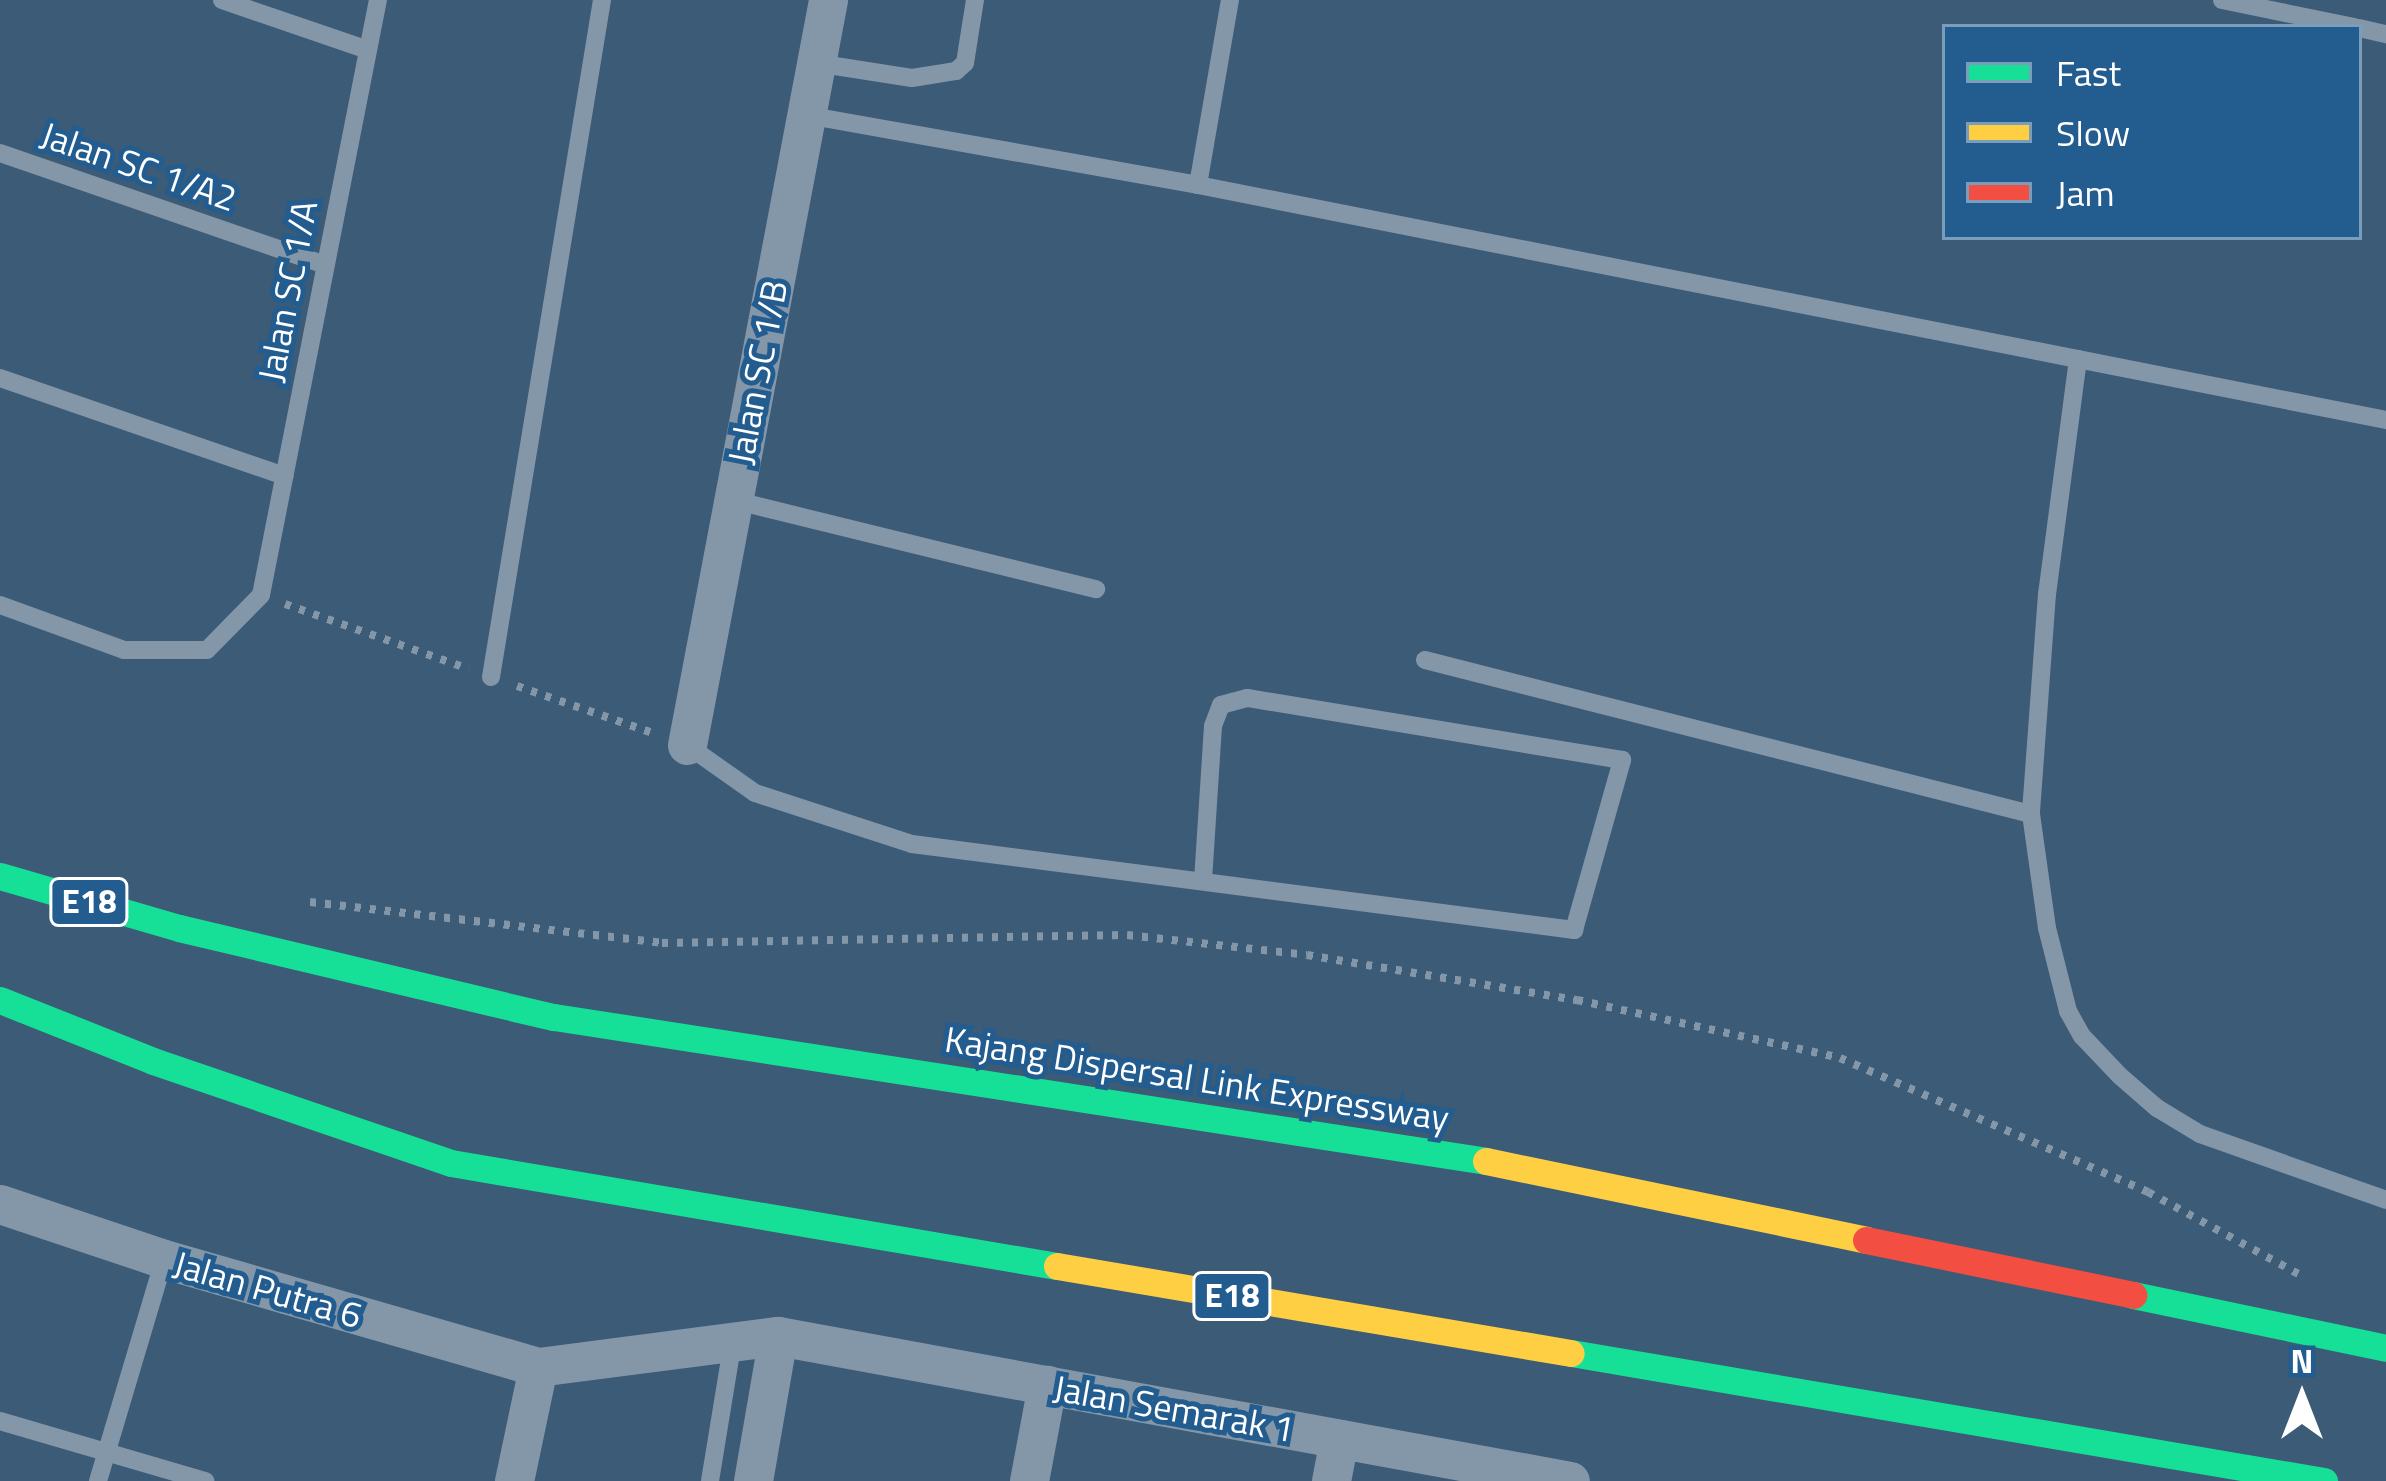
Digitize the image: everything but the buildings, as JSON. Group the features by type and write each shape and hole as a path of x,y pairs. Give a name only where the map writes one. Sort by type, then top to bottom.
{"highway":[{"name":"Kajang Dispersal Link Expressway","path":"0,876 178,928 554,1017 1440,1150 2386,1348"},
{"name":"E18","path":"0,1000 153,1060 451,1163 2324,1481"}],"street":[{"name":"Jalan SC 1/B","path":"687,745 828,0"},
{"name":"Jalan Putra 6","path":"0,1204 164,1259 538,1367"},
{"name":"Jalan Semarak 1","path":"538,1367 778,1336 1570,1481"},
{"path":"753,1481 778,1336"},
{"path":"514,1481 538,1367"},
{"path":"1029,1481 1048,1385"},
{"path":"1331,1481 1339,1438"}],"lane":[{"path":"222,0 368,50"},
{"name":"Jalan SC 1/A","path":"0,605 124,650 207,650 261,595 378,0"},
{"path":"491,677 602,0"},
{"path":"815,63 912,78 956,71 965,63 975,0"},
{"path":"1198,185 1230,0"},
{"path":"2222,0 2337,24"},
{"path":"806,115 1198,185 2386,420"},
{"name":"Jalan SC 1/A2","path":"0,153 326,265"},
{"path":"2078,358 2047,594 2031,814 2048,928 2068,1011 2082,1036 2157,1108 2200,1134 2386,1200"},
{"path":"0,378 285,476"},
{"path":"733,500 1096,589"},
{"path":"1425,660 2031,814"},
{"path":"687,745 755,793 912,844 1574,930 1622,760 1247,698 1221,705 1213,726 1203,881"},
{"path":"98,1481 164,1259"},
{"path":"710,1481 733,1342"},
{"path":"0,1421 206,1481"}],"path":[{"path":"286,899 662,943 1127,935 1307,955 1577,1000 1840,1058 2148,1192 2307,1278"}],"traffic: fast":[{"path":"0,876 179,928 554,1017 1486,1161"},
{"path":"0,1000 153,1061 451,1163 1057,1266"},
{"path":"2133,1295 2386,1348"},
{"path":"1571,1353 2324,1481"}],"traffic: slow":[{"path":"1486,1161 1866,1240"},
{"path":"1057,1266 1571,1353"}],"traffic: jam":[{"path":"1866,1240 2133,1295"}]}
